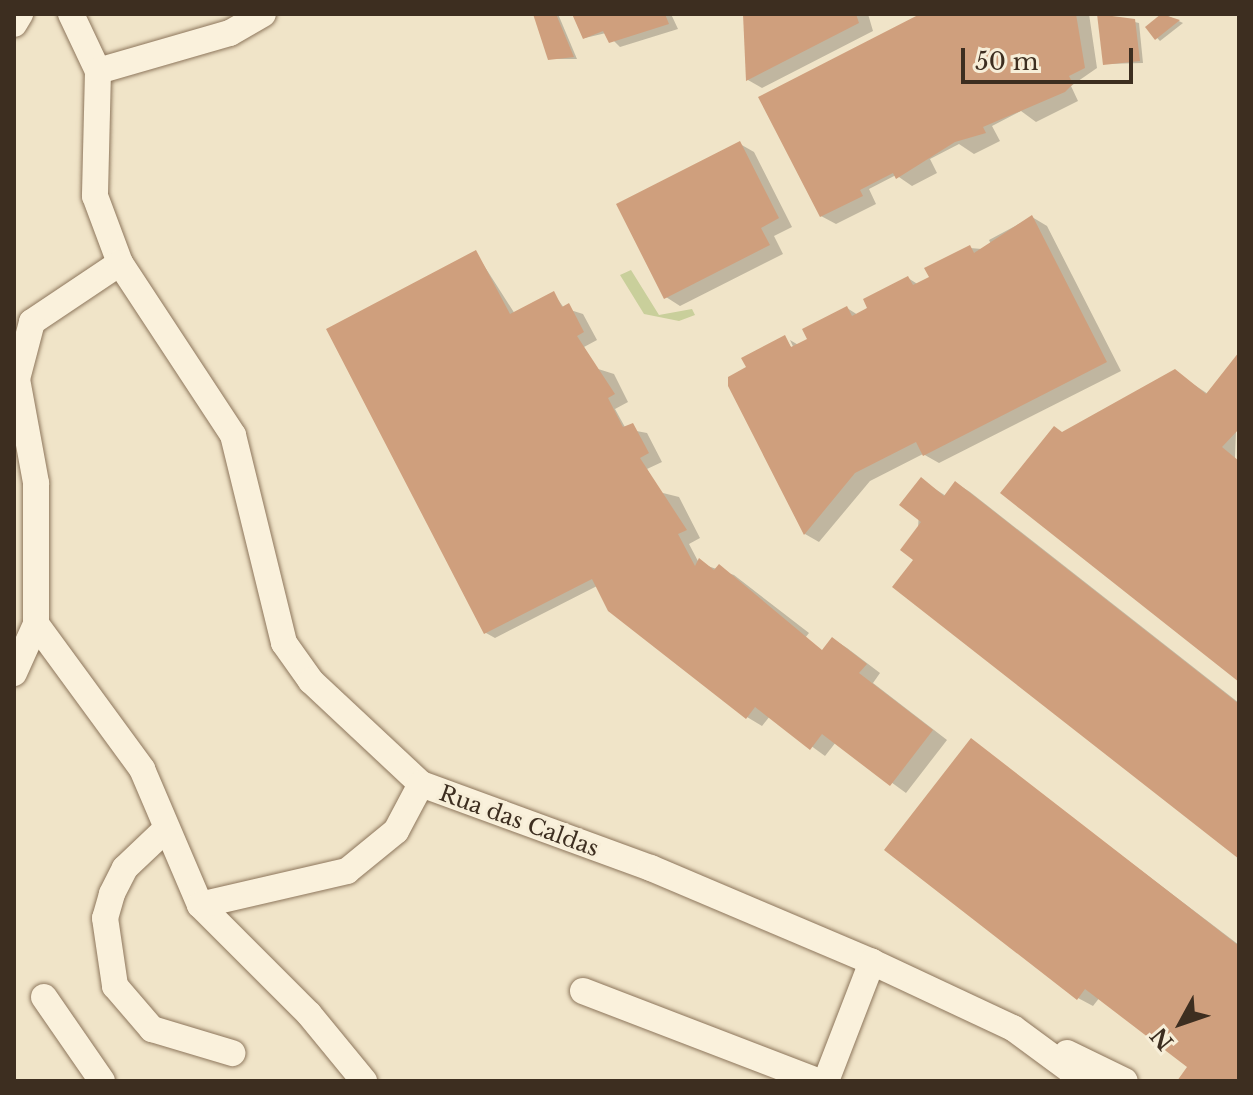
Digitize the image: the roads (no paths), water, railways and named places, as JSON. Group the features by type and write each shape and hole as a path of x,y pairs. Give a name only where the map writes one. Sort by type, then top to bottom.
{"street":[{"path":"14,24 20,14"},
{"path":"71,14 98,71 230,33 263,14"},
{"name":"Rua das Caldas","path":"98,71 95,196 120,263 233,435 284,643 311,681 421,784 651,868 872,962 1125,1081"},
{"path":"14,673 36,624 36,483 17,379 23,321 120,263"},
{"path":"14,560 36,576"},
{"path":"36,624 142,769 164,831 200,905 309,1014 364,1081"},
{"path":"200,905 347,871 396,831 421,784"},
{"path":"164,831 125,868 112,894 105,918 115,986 152,1029 232,1053"},
{"path":"826,1081 872,962"},
{"path":"583,991 818,1081"},
{"path":"44,997 102,1081"},
{"name":"Rua das Caldas","path":"1013,1028 1085,1081"}]}
